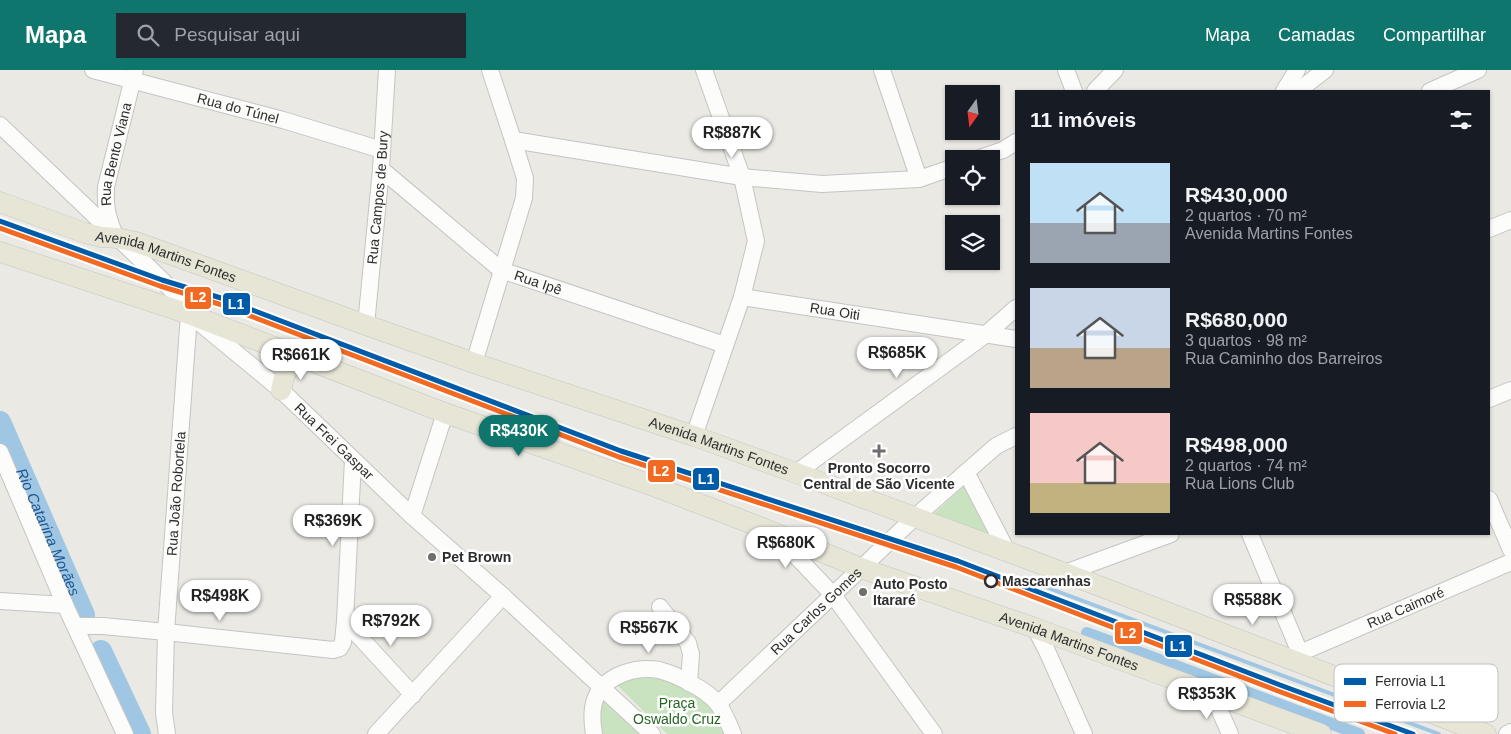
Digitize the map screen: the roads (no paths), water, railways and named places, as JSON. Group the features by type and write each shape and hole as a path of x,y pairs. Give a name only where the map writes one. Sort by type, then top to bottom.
{"main road":[{"name":"Avenida Martins Fontes","path":"0,202 85,233 136,242 474,363 694,436 1334,672"},
{"name":"Avenida Martins Fontes","path":"0,252 189,314 445,413 612,471 755,525 861,568 1035,628 1321,734"},
{"path":"280,390 286,370 300,357"},
{"name":"Avenida Martins Fontes","path":"1457,722 1486,734"}],"street":[{"name":"Rua do Túnel","path":"93,70 134,75 382,150"},
{"name":"Rua Campos de Bury","path":"366,325 381,169 387,70"},
{"path":"474,363 524,198 525,178 490,70"},
{"path":"694,436 742,297 756,240 742,177 704,70"},
{"path":"882,70 919,179"},
{"path":"1066,70 1074,90"},
{"path":"1096,90 1115,70"},
{"path":"1294,85 1326,70"},
{"path":"1432,90 1478,70"},
{"name":"Rua Bento Viana","path":"117,238 109,220 105,204 106,187 134,75"},
{"name":"Rua Frei Gaspar","path":"0,125 162,280 177,296 189,314 280,390 412,516 503,596 652,734"},
{"path":"514,140 742,177 822,184 919,179 945,170"},
{"path":"1000,151 1015,143"},
{"name":"Rua Ipê","path":"381,169 501,270 725,345"},
{"path":"1490,229 1511,220"},
{"name":"Rua Oiti","path":"742,297 1015,339"},
{"path":"796,473 985,335 1015,309"},
{"name":"Rua João Robortela","path":"167,734 164,713 166,632 189,314"},
{"path":"1490,399 1511,390"},
{"path":"412,516 445,413"},
{"name":"Rua Carlos Gomes","path":"718,704 914,518 996,446 1015,436"},
{"path":"0,452 65,605 80,626 125,734"},
{"path":"80,626 104,626 332,650 340,648 343,642 346,621 354,460"},
{"path":"966,472 1008,553"},
{"path":"1490,501 1511,550"},
{"path":"755,525 796,556 833,595 934,734"},
{"path":"1065,574 1168,535"},
{"path":"1250,535 1298,657"},
{"name":"Rua Caimoré","path":"1298,657 1511,562"},
{"path":"376,734 503,596"},
{"path":"0,601 65,605"},
{"path":"660,607 688,643 692,654 689,682"},
{"path":"346,621 413,695"},
{"path":"1035,628 1084,734"},
{"path":"594,734 591,720 595,698 602,686 621,674 635,670 657,670 678,676 701,689 718,704 734,734"},
{"path":"1212,693 1230,734"},
{"path":"1507,734 1511,732"}],"waterway":[{"name":"Rio Catarina Morães","path":"0,422 84,615"},
{"path":"1035,583 1334,695"},
{"path":"1087,633 1359,734"},
{"name":"Rio Catarina Morães","path":"101,651 140,734"},
{"path":"1407,722 1439,734"}],"rail line":[{"name":"L1","path":"0,221 162,280 221,298 621,451 958,561 1334,705"},
{"name":"L2","path":"0,228 160,286 219,304 619,457 956,567 1334,712"},
{"name":"L2","path":"1362,722 1395,734"},
{"name":"L1","path":"1380,722 1413,734"}],"place":[{"name":"Pronto Socorro Central de São Vicente","path":"879,451"},
{"name":"Pet Brown","path":"432,557"},
{"name":"Mascarenhas","path":"991,581"},
{"name":"Auto Posto Itararé","path":"863,592"}],"park label":[{"name":"Praça Oswaldo Cruz","path":"677,712"}]}
